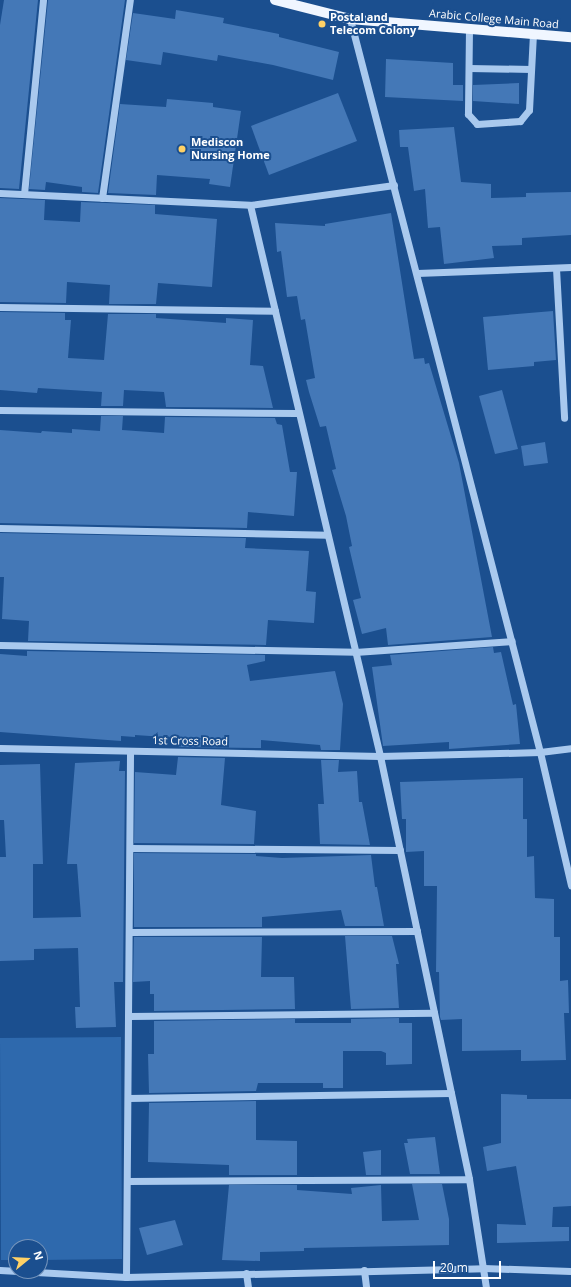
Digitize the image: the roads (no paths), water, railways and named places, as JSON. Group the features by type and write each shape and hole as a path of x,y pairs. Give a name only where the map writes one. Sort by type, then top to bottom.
{"main road":[{"name":"Arabic College Main Road","path":"274,0 350,19 571,37"}],"street":[{"path":"24,194 43,0"},
{"path":"102,198 130,0"},
{"path":"350,19 512,641 571,885"},
{"path":"469,29 468,114 477,124 520,122 529,110 533,34"},
{"path":"469,68 531,69"},
{"path":"0,193 250,205 394,185"},
{"path":"250,205 298,414 380,756 469,1179 486,1287"},
{"path":"556,268 564,418"},
{"path":"417,273 571,268"},
{"path":"0,307 275,311"},
{"path":"0,410 298,414"},
{"path":"0,528 327,535"},
{"path":"0,645 355,652 512,641"},
{"name":"1st Cross Road","path":"0,748 380,756 540,752 571,748"},
{"path":"126,1277 130,751"},
{"path":"130,848 400,850"},
{"path":"129,932 417,931"},
{"path":"128,1016 434,1013"},
{"path":"128,1098 451,1093"},
{"path":"127,1181 469,1179"},
{"path":"0,1270 126,1277 484,1268 571,1271"},
{"path":"364,1270 366,1287"},
{"path":"246,1273 248,1287"}],"place":[{"name":"Postal and Telecom Colony","path":"322,24"},
{"name":"Mediscon Nursing Home","path":"182,149"}]}
